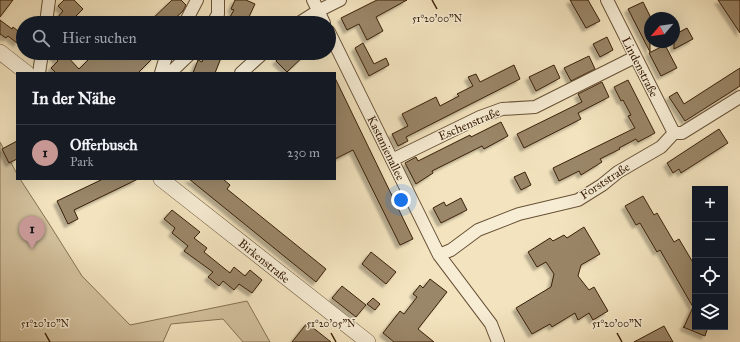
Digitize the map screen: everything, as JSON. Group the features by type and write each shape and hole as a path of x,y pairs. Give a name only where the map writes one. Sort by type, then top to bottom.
{"street":[{"path":"47,16 49,0"},
{"path":"189,16 197,0"},
{"path":"217,16 218,0"},
{"path":"306,16 316,5 340,0"},
{"name":"Lindenstraße","path":"607,0 674,133"},
{"path":"316,5 321,16"},
{"name":"Kastanienallee","path":"336,46 439,255 491,324 498,342"},
{"path":"0,52 26,72"},
{"name":"Eschenstraße","path":"392,160 480,117 502,109 535,107 635,57"},
{"path":"39,72 41,60"},
{"path":"161,72 165,60"},
{"path":"171,72 184,60"},
{"path":"242,72 255,60"},
{"name":"Forststraße","path":"439,255 451,250 478,230 519,214 578,200 602,185 618,172 661,147 674,133 682,133 740,97"},
{"name":"Birkenstraße","path":"162,180 368,342"}],"shaded area":[{"path":"0,142 16,172 16,180 21,180 82,276 130,325 247,301 270,342 243,342 223,319 171,324 163,342 0,342"}],"building":[{"path":"0,0 13,0 0,17"},
{"path":"64,0 74,0 83,9 76,16 59,16 63,11 58,6"},
{"path":"172,0 181,0 186,5 183,11 178,16 155,16"},
{"path":"235,0 246,0 255,4 249,16 231,16 234,10 231,9"},
{"path":"377,0 407,0 376,17 383,31 367,40 359,24 347,30 341,18"},
{"path":"570,0 588,0 600,21 586,28"},
{"path":"718,0 740,0 740,33"},
{"path":"643,2 648,12 644,12 644,40 628,9"},
{"path":"0,20 12,29 13,27 16,29 16,42 8,36 6,38 0,34"},
{"path":"687,28 693,39 680,46 680,32"},
{"path":"607,37 613,50 600,57 593,44"},
{"path":"363,43 374,64 386,58 389,65 369,76 355,48"},
{"path":"659,48 667,48 677,68 661,76 649,53"},
{"path":"589,56 595,69 571,81 564,68"},
{"path":"57,60 71,60 79,69 88,60 151,60 139,72 55,72 51,68 58,61"},
{"path":"198,60 202,62 203,60 220,60 215,72 193,72"},
{"path":"277,60 300,60 287,72 276,61"},
{"path":"514,65 520,79 406,137 408,141 398,146 392,134 408,126 402,114 436,97 440,106 459,96 457,94 473,86 468,77 476,74 480,82"},
{"path":"554,65 560,78 536,91 529,77"},
{"path":"740,68 740,86 685,121 669,97 677,92 684,104"},
{"path":"336,80 413,239 400,245 353,150 336,158"},
{"path":"628,80 655,133 638,142 636,139 619,148 620,149 600,159 602,162 581,175 579,171 559,181 553,168 635,128 628,116 631,115 623,100 621,101 614,87"},
{"path":"602,82 609,97 578,113 581,119 524,148 517,134 582,102 578,94"},
{"path":"501,122 508,136 484,149 482,146 432,171 433,173 416,184 405,163 416,157 418,161 470,135 471,137"},
{"path":"719,129 728,143 681,173 679,169 673,173 667,163"},
{"path":"16,142 16,160 9,163 2,149"},
{"path":"525,172 531,185 521,190 514,177"},
{"path":"101,180 136,180 74,210 78,219 68,224 57,201"},
{"path":"190,180 224,180 230,185 227,189 326,269 316,282"},
{"path":"643,196 654,215 657,213 674,242 679,239 692,261 692,305 660,250 657,252 640,223 636,225 625,206"},
{"path":"461,198 467,210 441,223 433,208 444,202 446,206"},
{"path":"172,210 200,232 194,238 207,248 204,252 230,273 234,267 245,276 250,270 262,280 252,293 239,284 234,290 223,281 219,286 208,277 213,272 184,251 188,246 172,233 175,228 164,219"},
{"path":"584,227 600,254 581,265 578,276 589,290 594,287 608,311 593,320 589,313 578,320 575,313 552,327 550,324 532,334 516,308 551,287 554,274 546,262 537,267 528,252 550,238 553,241 564,235 567,238"},
{"path":"371,252 396,272 386,284 362,264"},
{"path":"430,279 447,292 418,329 434,342 394,342 383,333 400,311 404,314 417,297 413,294 420,285 423,288"},
{"path":"342,286 366,305 356,317 332,298"},
{"path":"373,298 380,304 375,310 367,304"},
{"path":"692,309 692,330 707,330 705,336 684,327"},
{"path":"307,323 331,342 292,342"},
{"path":"664,326 673,342 634,342"}],"place":[{"name":"Offerbusch","path":"32,249"}]}
